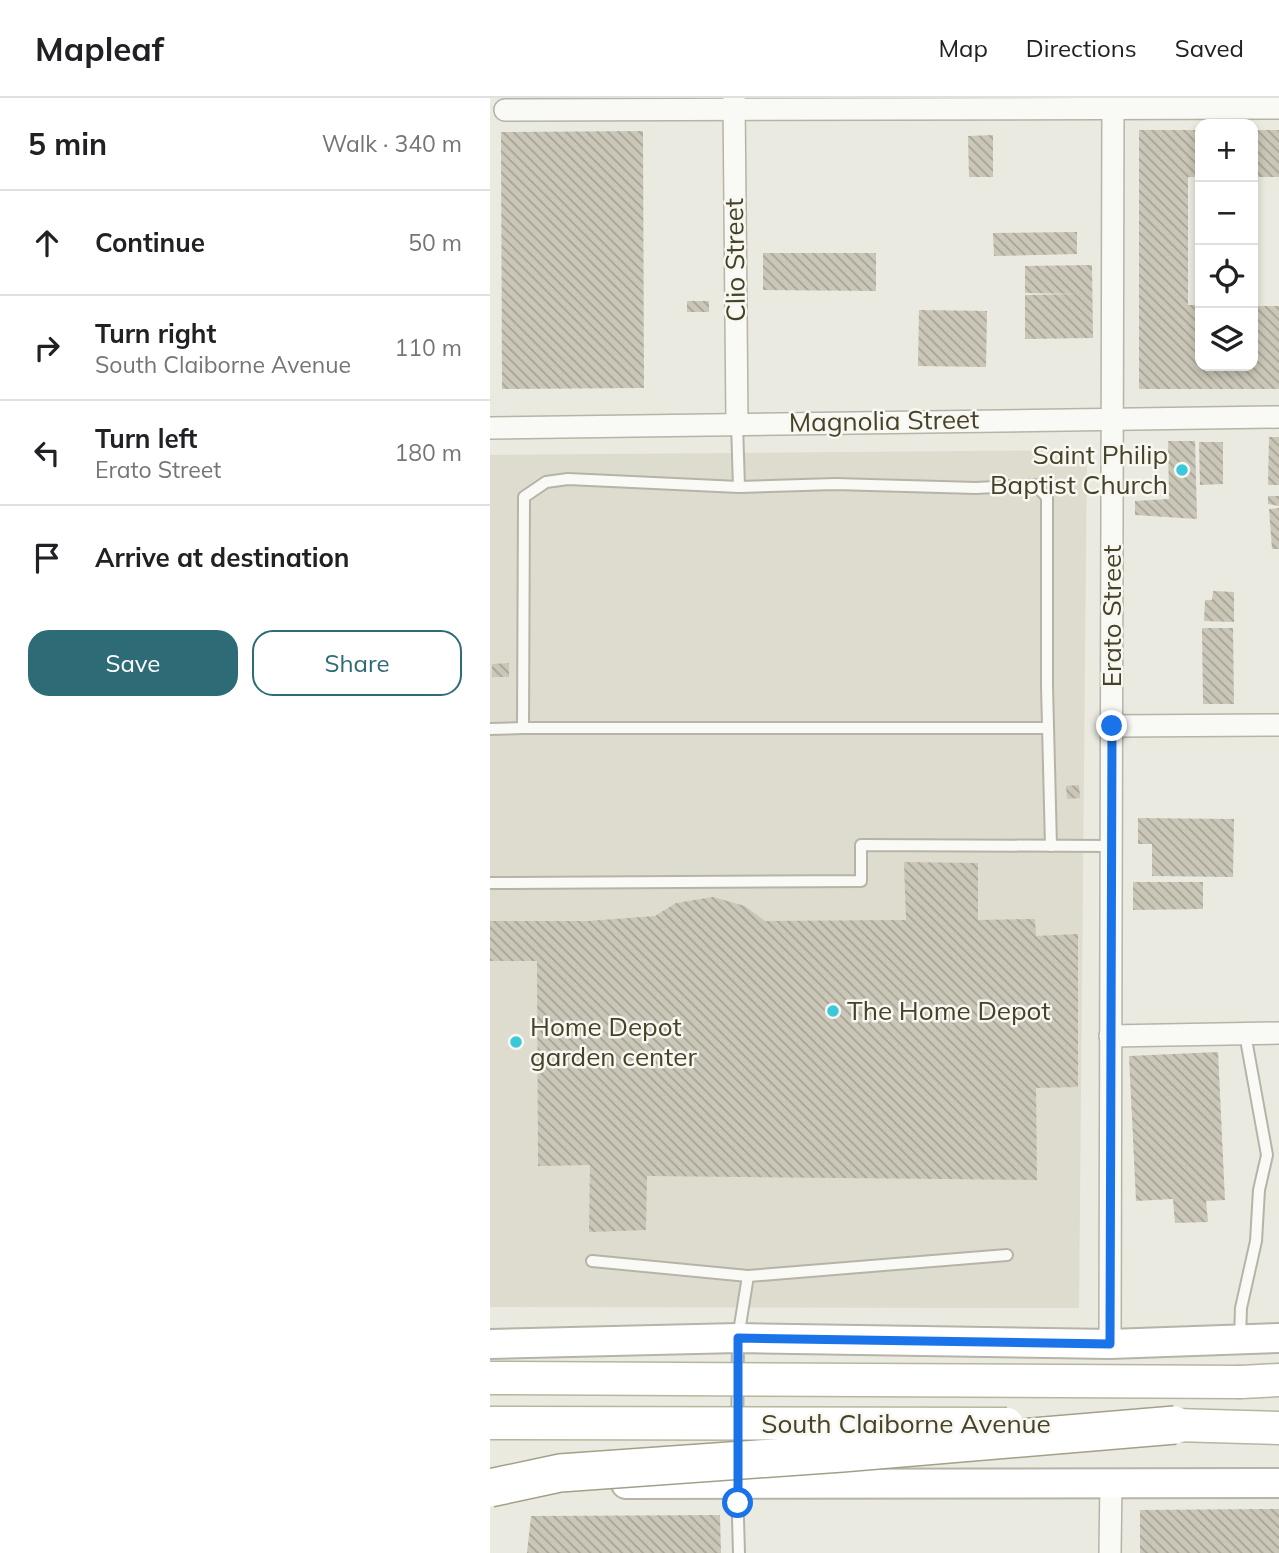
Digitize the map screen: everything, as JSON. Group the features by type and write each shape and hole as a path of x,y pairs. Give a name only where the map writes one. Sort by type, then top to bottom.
{"highway":[{"path":"490,1486 560,1473 1175,1425"}],"main road":[{"name":"South Claiborne Avenue","path":"490,1378 1279,1381"},
{"name":"South Claiborne Avenue","path":"490,1423 1175,1425 1279,1428"}],"street":[{"path":"505,110 734,104 1113,103 1252,103 1279,108"},
{"name":"Erato Street","path":"1110,1344 1113,103"},
{"name":"Clio Street","path":"734,104 737,423"},
{"name":"Magnolia Street","path":"490,428 1279,417"},
{"path":"1112,726 1279,725"},
{"path":"1110,1036 1279,1033"},
{"path":"490,1344 738,1338 1110,1344 1279,1338"},
{"path":"1110,1553 1111,1481"},
{"path":"490,1486 1111,1481 1279,1483"}],"lane":[{"path":"737,423 739,487"},
{"path":"523,728 524,497 546,482 568,479 739,487 835,484 976,488 1035,485 1047,496 1051,846"},
{"path":"490,729 1048,728"},
{"path":"490,883 861,881 861,845 1112,846"},
{"path":"1240,1339 1241,1308 1256,1241 1259,1190 1267,1155 1245,1034"},
{"path":"592,1261 748,1276 1007,1255"},
{"path":"739,1553 738,1338 748,1276"}],"shaded area":[{"path":"1087,450 1079,1308 490,1307 490,455"}],"building":[{"path":"1139,130 1195,130 1195,177 1188,177 1188,305 1195,305 1195,371 1258,371 1258,306 1279,306 1279,389 1139,389"},
{"path":"1258,130 1279,130 1279,177 1258,177"},
{"path":"643,131 644,388 502,389 501,132"},
{"path":"993,135 993,177 969,177 968,136"},
{"path":"1077,232 1077,254 994,256 993,233"},
{"path":"763,253 876,253 876,291 763,290"},
{"path":"1092,265 1093,338 1025,339 1025,295 1078,294 1025,293 1025,266"},
{"path":"687,301 709,301 709,312 687,312"},
{"path":"919,310 987,311 986,367 918,366"},
{"path":"1269,437 1279,437 1279,485 1268,485"},
{"name":"Saint Philip Baptist Church","path":"1168,441 1195,441 1197,519 1135,515 1135,501 1169,499"},
{"path":"1199,442 1223,442 1223,484 1200,485"},
{"path":"1268,496 1279,496 1279,506 1268,504"},
{"path":"1279,508 1279,549 1272,549 1269,509"},
{"path":"1213,591 1234,592 1234,622 1204,621 1205,600 1212,600"},
{"path":"1202,628 1233,628 1234,704 1203,704"},
{"path":"509,663 509,677 492,677 492,664"},
{"path":"1079,785 1080,798 1067,799 1066,786"},
{"path":"1138,818 1234,819 1233,877 1152,876 1152,844 1138,844"},
{"name":"The Home Depot","path":"904,862 978,863 978,920 1035,919 1036,936 1078,934 1078,1087 1036,1088 1037,1180 647,1176 646,1230 589,1232 590,1165 538,1166 537,961 490,961 490,921 588,921 655,916 676,903 713,897 745,906 765,921 906,920"},
{"path":"1133,882 1203,882 1203,909 1133,910"},
{"path":"1218,1052 1225,1200 1206,1201 1208,1222 1175,1223 1173,1199 1136,1201 1129,1056"},
{"path":"1279,1509 1279,1553 1140,1553 1140,1510"},
{"path":"720,1515 721,1553 527,1553 531,1516"}],"place":[{"name":"Saint Philip Baptist Church","path":"1182,470"},
{"name":"The Home Depot","path":"833,1011"},
{"name":"Home Depot garden center","path":"516,1042"}],"route":[{"path":"738,1503 738,1338 1110,1344 1112,726"}]}
